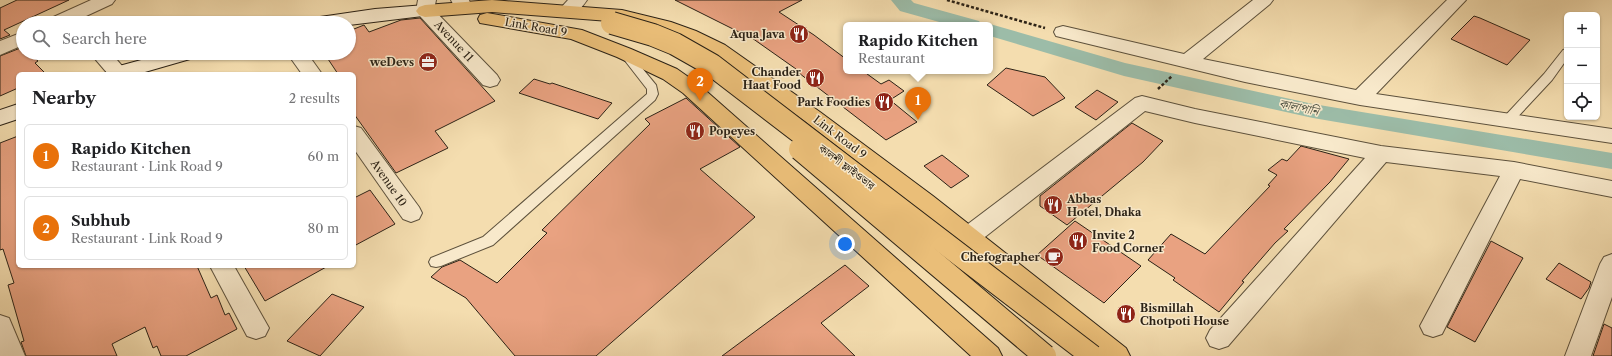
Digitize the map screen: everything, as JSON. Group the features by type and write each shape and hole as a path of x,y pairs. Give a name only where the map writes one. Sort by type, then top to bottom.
{"main road":[{"name":"Link Road 9","path":"426,6 461,4 576,8 622,16 664,26 689,35 718,49 813,117 968,237 1117,356"},
{"name":"Link Road 9","path":"426,6 575,34 618,37 690,88 989,356"},
{"name":"কালশী ফ্লাইওভার","path":"576,8 618,37 653,35 675,44 712,65 1092,356"},
{"path":"618,37 657,45 715,78 1046,356"}],"street":[{"path":"1180,68 1264,0"},
{"path":"1360,98 1457,0"},
{"path":"73,16 97,2"},
{"name":"Link Road 9","path":"356,18 426,6"},
{"name":"Avenue 11","path":"426,6 490,80"},
{"path":"1063,32 1180,68 1360,98 1612,136"},
{"path":"0,49 16,41"},
{"path":"106,60 116,72"},
{"path":"125,72 166,60"},
{"path":"302,60 311,72"},
{"path":"968,237 1142,103 1195,116 1381,154 1514,170 1612,189"},
{"path":"0,118 16,112"},
{"name":"Avenue 10","path":"356,136 411,213"},
{"path":"1219,338 1381,154"},
{"path":"1433,326 1514,170"},
{"path":"1578,356 1612,264"},
{"path":"223,268 256,328"},
{"path":"0,326 12,356"}],"lane":[{"path":"436,262 488,241 651,97 653,94 652,88 618,37"},
{"path":"1508,120 1548,76 1564,56"}],"path":[{"path":"947,0 1063,32"},
{"path":"1157,90 1180,68"}],"building":[{"path":"17,0 69,0 34,16 16,16 16,24 4,30 10,35 0,39 0,8"},
{"path":"675,0 802,0 779,12 814,35 843,57 843,74 867,74 881,84 889,80 904,91 890,100 917,122 886,140 795,70 796,69 742,31 739,32"},
{"path":"1474,16 1530,40 1507,65 1451,39"},
{"path":"420,18 495,101 435,131 448,148 396,173 356,117 356,72 337,72 329,60 356,60 356,28 364,25 369,32 401,20"},
{"path":"16,50 16,60 37,60 38,61 35,63 44,72 16,72 16,89 0,96 0,56"},
{"path":"1006,68 1045,77 1065,98 1033,116 987,85"},
{"path":"534,79 550,84 552,83 612,103 598,119 519,93"},
{"path":"1097,90 1118,102 1096,120 1075,107"},
{"path":"686,98 740,147 700,169 755,217 596,356 515,356 466,298 431,277 442,267 460,260 497,283 547,233 542,230 650,124 645,119"},
{"path":"1132,123 1163,141 1143,162 1067,225 1040,206 1040,196"},
{"path":"16,137 16,268 198,268 211,298 217,295 225,315 229,313 237,329 186,356 161,356 157,346 153,348 145,327 112,344 117,356 26,356 21,342 24,341 8,285 14,283 3,249 0,250 0,143"},
{"path":"1301,146 1349,159 1330,182 1284,229 1288,231 1275,243 1242,281 1244,282 1219,312 1173,280 1175,278 1148,260 1171,234 1205,254 1270,186 1268,185 1277,175 1268,170 1282,159 1287,161"},
{"path":"942,155 969,176 951,188 924,166"},
{"path":"370,190 395,224 356,245 356,197"},
{"path":"1075,221 1141,266 1104,303 1037,255"},
{"path":"1491,241 1523,258 1475,342 1447,327"},
{"path":"1559,263 1591,282 1589,288 1581,299 1546,279"},
{"path":"845,265 869,286 821,323 855,356 722,356"},
{"path":"245,268 324,268 265,301"},
{"path":"332,294 364,307 320,356 287,341"},
{"path":"1604,324 1612,328 1612,356 1593,356"}],"waterway":[{"name":"কালাপানি","path":"900,0 907,7 961,22"},
{"name":"কালাপানি","path":"993,31 1124,69 1313,111 1612,161"}],"place":[{"name":"Aqua Java","path":"799,34"},
{"name":"weDevs","path":"428,62"},
{"name":"Chander Haat Food","path":"815,78"},
{"name":"Subhub","path":"700,101"},
{"name":"Park Foodies","path":"884,102"},
{"name":"Rapido Kitchen","path":"918,120"},
{"name":"Popeyes","path":"695,131"},
{"name":"Abbas Hotel, Dhaka","path":"1053,205"},
{"name":"Invite 2 Food Corner","path":"1078,241"},
{"name":"Chefographer","path":"1054,257"},
{"name":"Bismillah Chotpoti House","path":"1126,314"}]}
